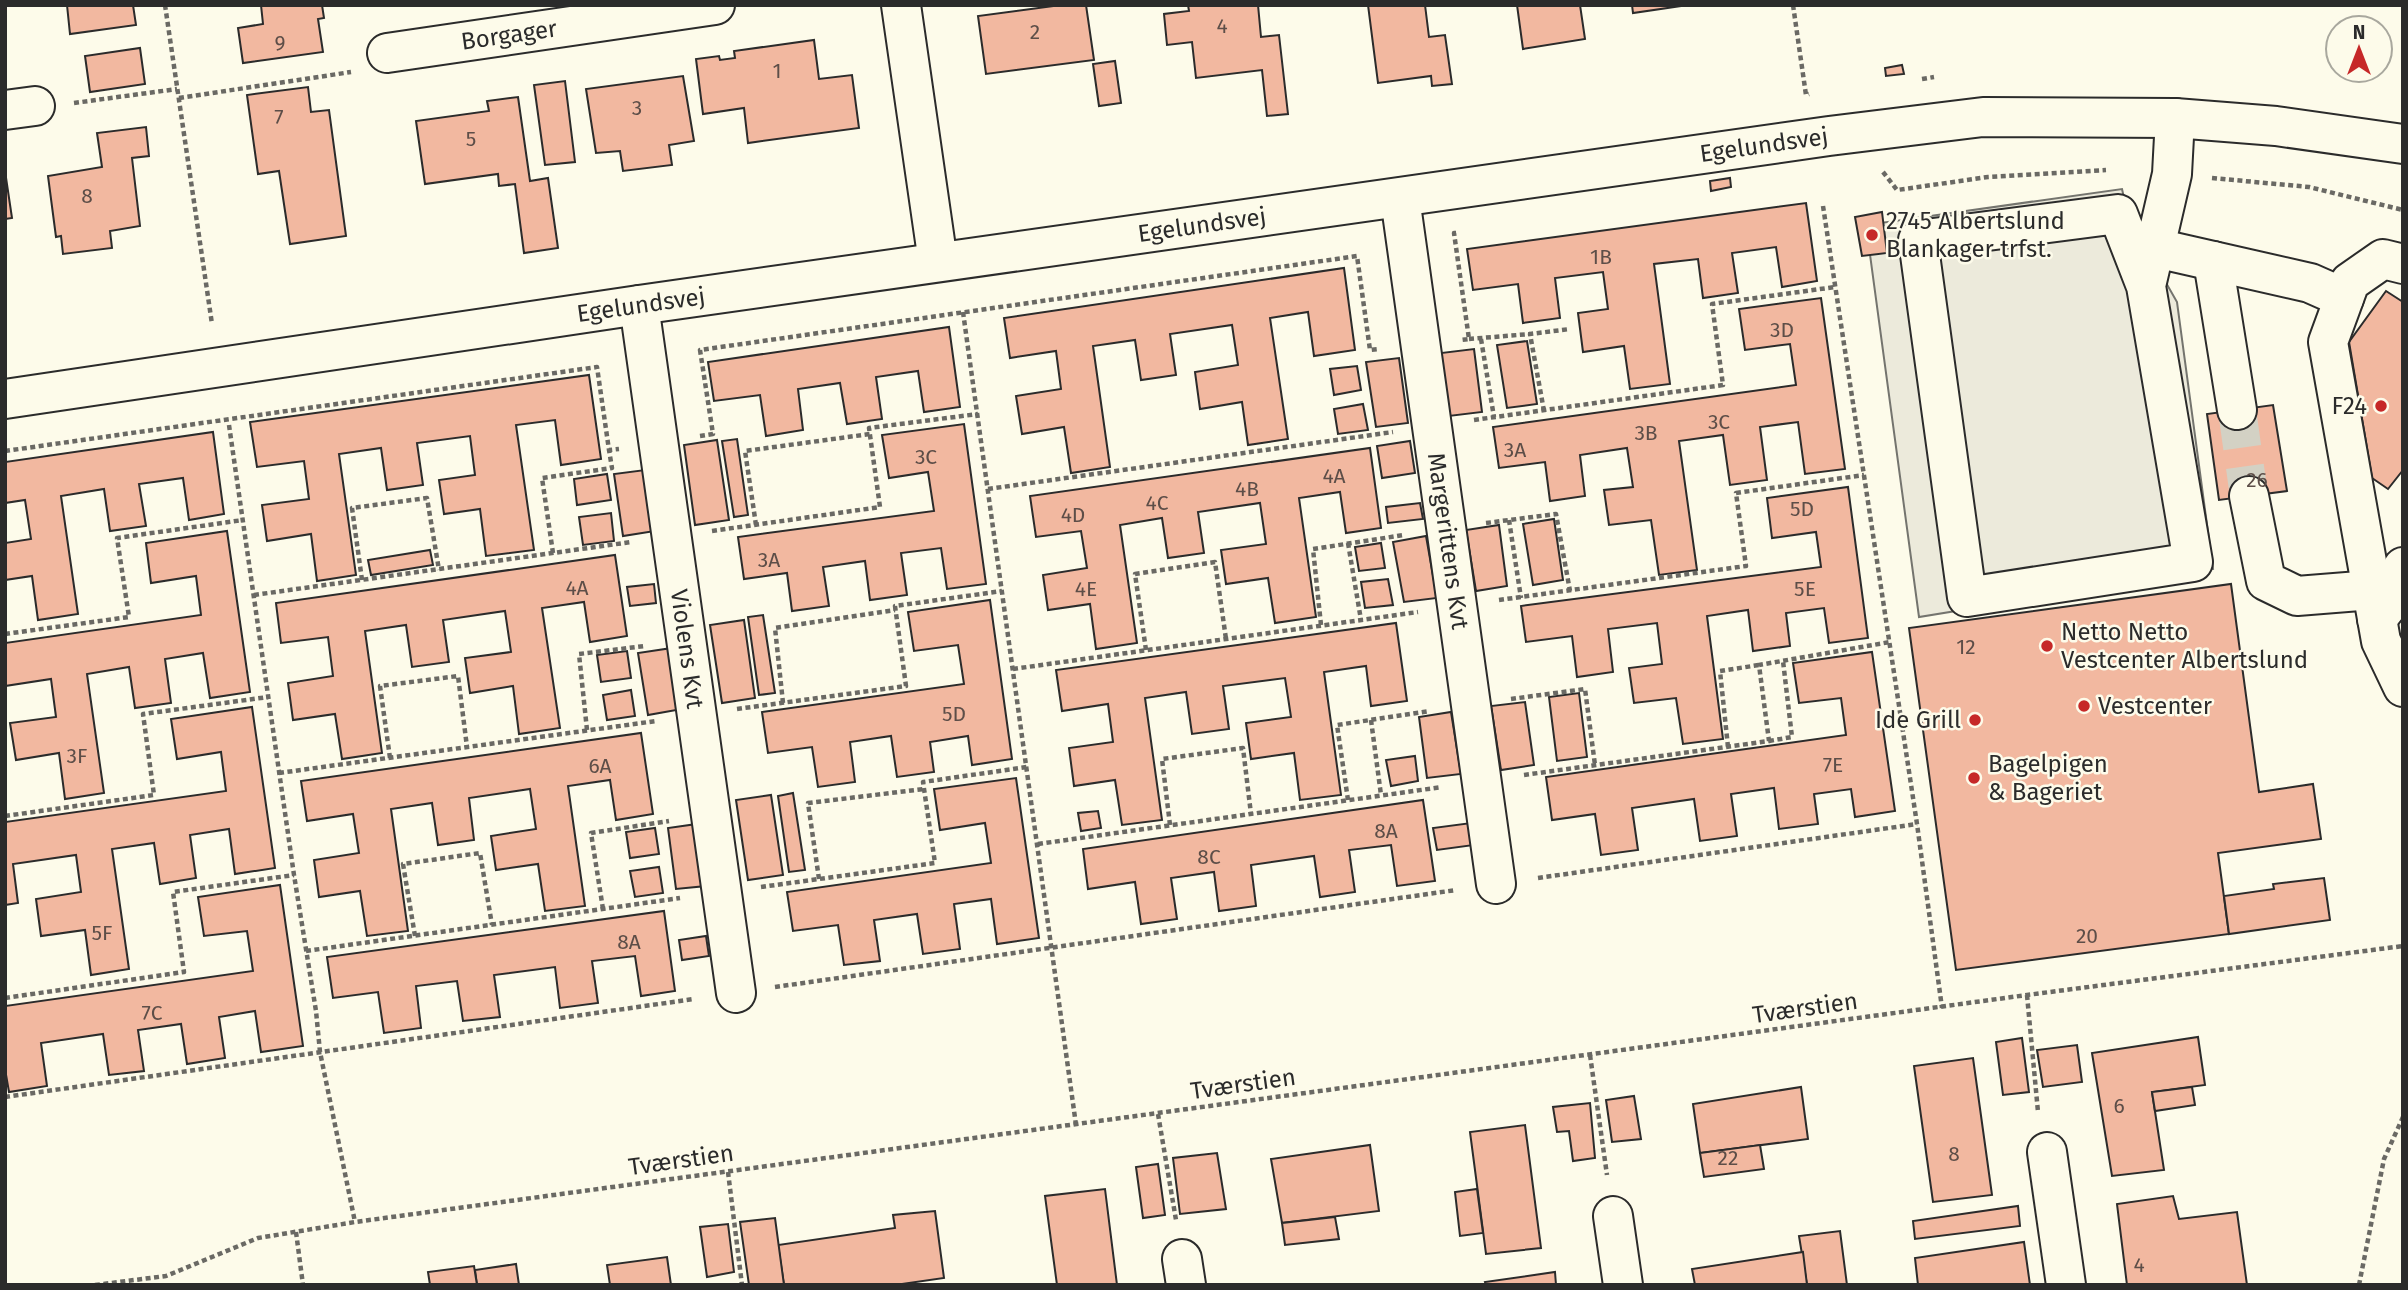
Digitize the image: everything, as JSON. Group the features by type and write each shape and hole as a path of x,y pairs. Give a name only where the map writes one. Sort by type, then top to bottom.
{"street":[{"name":"Borgager","path":"387,53 715,5"},
{"path":"901,5 939,262"},
{"name":"Egelundsvej","path":"5,399 939,262 1829,136 1983,117 2175,118 2276,126 2403,144"},
{"path":"2146,286 2118,215 1918,240 1967,597 2193,562 2146,286 2172,174 2175,118"},
{"name":"Margerittens Kvt","path":"1400,198 1496,884"},
{"path":"2156,248 2310,283 2344,298"},
{"path":"2403,264 2383,259 2350,282 2328,342 2381,641 2403,687"},
{"path":"2213,261 2236,410"},
{"name":"Violens Kvt","path":"639,305 736,993"},
{"path":"2249,496 2266,581 2297,596 2374,604 2392,600 2403,567"},
{"path":"2047,1152 2066,1285"},
{"path":"1613,1216 1623,1285"}],"path":[{"path":"165,5 212,324"},
{"path":"1793,5 1806,95"},
{"path":"179,98 355,72 387,53"},
{"path":"20,108 177,89"},
{"path":"1883,171 1897,190 1989,177 2109,170"},
{"path":"2172,174 2309,187 2403,210"},
{"path":"1823,206 1917,824 1942,1008"},
{"path":"1468,231 1454,233 1469,340"},
{"path":"609,450 713,434 700,350 1357,256 1370,350 1570,329"},
{"path":"963,312 1076,1125"},
{"path":"1530,334 1544,411"},
{"path":"1481,339 1494,417"},
{"path":"5,451 597,367 612,468 542,478 553,553"},
{"path":"229,425 320,1052 355,1222"},
{"path":"757,525 745,451 870,434"},
{"path":"362,580 352,508 427,498 439,570"},
{"path":"1321,625 1313,549 1447,528 1556,514 1570,591"},
{"path":"5,634 129,617 117,538 243,520"},
{"path":"1508,520 1521,597"},
{"path":"1348,543 1361,620"},
{"path":"1146,650 1135,574 1215,562 1226,639"},
{"path":"783,703 775,628 895,610"},
{"path":"587,730 579,654 686,641"},
{"path":"1769,741 1792,737 1783,661"},
{"path":"1728,747 1720,671 1759,665"},
{"path":"390,758 380,687 458,676 467,747"},
{"path":"1348,800 1337,725 1472,704 1585,690 1595,765"},
{"path":"5,816 154,794 143,714 268,697"},
{"path":"1371,720 1381,795"},
{"path":"1170,825 1162,759 1243,748 1251,814"},
{"path":"819,879 808,803 924,789"},
{"path":"603,909 591,833 711,814"},
{"path":"5,1097 1917,824"},
{"path":"415,936 403,864 480,853 492,925"},
{"path":"5,998 184,972 173,892 294,875"},
{"name":"Tværstien","path":"95,1285 166,1276 258,1238 355,1222 2403,946"},
{"path":"2027,995 2040,1125 2047,1152"},
{"path":"1590,1055 1613,1216"},
{"path":"1158,1114 1184,1272"},
{"path":"2359,1285 2384,1159 2403,1118"},
{"path":"728,1172 742,1285"},
{"path":"296,1232 303,1285"}],"shaded area":[{"path":"2122,189 2128,216 2177,302 2213,569 1919,617 1866,225"}],"building":[{"path":"67,5 133,5 136,25 70,34"},
{"path":"261,5 322,5 324,18 318,19 323,52 243,63 238,28 263,24"},
{"path":"1061,5 1086,5 1094,60 986,74 978,16"},
{"path":"1188,5 1258,5 1261,37 1279,35 1288,114 1267,116 1262,70 1196,78 1192,42 1167,45 1164,14 1189,11"},
{"path":"1368,5 1425,5 1429,37 1445,35 1452,84 1432,86 1431,76 1378,83"},
{"path":"1517,5 1580,5 1585,39 1523,49"},
{"path":"1632,5 1688,5 1633,13"},
{"path":"814,40 819,79 852,75 859,128 748,143 744,108 703,114 696,59 719,56 720,60 735,58 734,51"},
{"path":"140,48 145,84 90,92 85,56"},
{"path":"1115,61 1121,103 1099,106 1093,64"},
{"path":"1902,65 1904,74 1886,76 1885,68"},
{"path":"683,76 694,141 669,145 672,165 623,171 620,151 596,153 586,89"},
{"path":"565,81 575,162 545,165 534,85"},
{"path":"308,87 311,112 329,110 346,236 290,244 279,171 258,174 247,95"},
{"path":"518,97 530,181 548,178 558,248 524,253 515,184 499,186 498,174 425,184 416,121 489,111 487,101"},
{"path":"146,127 149,156 132,158 140,226 110,231 112,248 63,254 61,236 56,237 48,176 102,167 97,133"},
{"path":"5,171 12,218 5,219"},
{"path":"1730,178 1731,187 1711,191 1710,181"},
{"path":"1806,203 1817,281 1782,287 1776,247 1732,253 1738,293 1703,298 1698,259 1654,264 1670,384 1630,389 1624,346 1583,352 1578,313 1608,309 1603,272 1555,278 1560,318 1523,323 1518,284 1473,290 1467,249"},
{"name":"2745 Albertslund Blankager trfst.","path":"1882,212 1887,253 1862,256 1855,217"},
{"path":"1344,268 1355,350 1314,356 1308,312 1270,318 1288,439 1248,445 1242,402 1200,409 1195,372 1238,365 1232,325 1170,334 1176,375 1141,380 1135,340 1093,346 1110,467 1071,473 1064,427 1022,434 1016,396 1061,389 1056,351 1010,358 1004,318"},
{"name":"F24","path":"2386,291 2403,302 2403,470 2388,489 2372,478 2349,342"},
{"path":"1821,298 1845,469 1805,474 1798,422 1760,427 1767,480 1730,485 1723,435 1679,441 1697,570 1659,575 1651,520 1609,525 1604,490 1633,487 1627,448 1580,455 1585,496 1550,501 1545,462 1499,468 1493,427 1796,385 1790,344 1745,350 1739,309"},
{"path":"949,327 960,407 924,412 918,371 876,377 882,419 847,424 840,383 798,389 803,430 766,436 760,395 714,401 708,362"},
{"path":"1527,341 1537,404 1507,408 1497,345"},
{"path":"1474,349 1482,412 1449,416 1441,353"},
{"path":"1399,358 1408,423 1376,427 1366,362"},
{"path":"1357,366 1361,390 1334,395 1330,369"},
{"path":"589,375 601,459 561,465 555,420 516,425 534,550 486,556 480,509 444,514 439,480 475,475 470,436 417,443 423,485 387,490 381,448 339,454 356,575 317,581 311,534 267,541 262,505 309,499 304,461 257,467 250,422"},
{"path":"1363,404 1368,430 1338,434 1334,409"},
{"path":"2273,405 2287,491 2219,500 2207,414"},
{"path":"964,424 986,584 947,589 941,548 901,553 907,595 870,600 865,561 823,567 829,606 792,611 787,573 744,579 738,537 934,511 928,472 889,478 882,435"},
{"path":"213,432 224,514 189,520 183,478 139,484 146,526 110,531 104,489 61,496 78,614 38,620 32,576 5,580 5,543 31,539 25,500 5,503 5,462"},
{"path":"737,439 748,515 734,517 722,441"},
{"path":"717,440 729,520 695,525 684,445"},
{"path":"1410,441 1415,473 1382,478 1377,446"},
{"path":"1370,448 1381,528 1346,533 1340,492 1299,498 1316,617 1275,623 1268,578 1226,584 1221,550 1266,544 1260,503 1198,512 1204,553 1168,558 1162,518 1120,525 1137,643 1096,649 1090,604 1048,610 1043,575 1087,568 1081,531 1036,537 1030,496"},
{"path":"645,470 655,531 623,536 614,474"},
{"path":"607,474 611,500 577,505 574,479"},
{"path":"1848,487 1868,638 1829,643 1824,608 1786,613 1790,646 1753,651 1748,610 1707,616 1723,739 1683,744 1676,698 1634,703 1629,668 1662,664 1657,623 1608,629 1613,672 1577,677 1572,636 1526,642 1521,606 1821,567 1816,532 1772,538 1767,498"},
{"path":"1420,503 1423,519 1388,523 1386,507"},
{"path":"611,513 614,541 583,545 579,517"},
{"path":"1554,519 1563,580 1533,585 1523,524"},
{"path":"1499,525 1507,586 1476,591 1466,530"},
{"path":"227,531 250,692 210,698 203,653 165,659 171,703 135,708 129,667 87,674 104,793 65,799 59,753 16,760 10,723 56,717 51,679 5,686 5,643 201,615 196,576 151,583 146,543"},
{"path":"1426,536 1437,598 1404,602 1393,542"},
{"path":"1381,543 1385,568 1359,571 1355,547"},
{"path":"430,550 433,565 371,575 368,560"},
{"path":"615,555 627,636 590,642 584,602 542,608 560,728 519,734 513,686 470,693 465,658 511,652 505,611 443,620 449,662 412,667 406,625 365,631 382,753 342,759 335,714 293,720 288,683 333,676 328,637 281,643 276,603"},
{"path":"1388,579 1393,605 1365,608 1361,582"},
{"path":"654,584 656,603 630,606 627,587"},
{"name":"Vestcenter","path":"2231,584 2259,792 2313,784 2321,839 2218,853 2229,934 1956,970 1909,628"},
{"path":"990,600 1012,759 972,765 968,736 930,742 934,772 897,777 891,736 850,742 855,782 818,787 812,747 768,753 762,712 964,684 958,645 914,651 908,612"},
{"path":"763,615 775,693 759,695 748,617"},
{"path":"744,620 755,698 722,703 710,625"},
{"path":"1396,623 1407,701 1371,706 1366,666 1324,672 1341,795 1300,800 1294,753 1251,759 1246,723 1291,717 1285,678 1223,686 1229,729 1192,734 1186,692 1145,698 1162,820 1122,825 1115,780 1074,786 1069,748 1113,742 1108,704 1062,711 1056,670"},
{"path":"672,648 682,709 648,715 638,653"},
{"path":"627,651 631,678 601,682 597,655"},
{"path":"1872,652 1895,811 1855,817 1851,789 1814,794 1818,824 1779,829 1774,788 1731,794 1737,836 1700,841 1694,799 1632,808 1638,850 1601,855 1595,814 1552,820 1546,777 1846,735 1841,698 1799,703 1793,663"},
{"path":"631,690 635,716 607,720 603,695"},
{"path":"1579,693 1587,757 1557,761 1549,697"},
{"path":"1525,702 1534,765 1501,770 1491,706"},
{"path":"252,707 275,868 235,874 229,829 190,835 196,878 160,884 154,843 112,849 129,969 91,975 85,930 41,936 36,899 81,892 76,855 13,864 18,903 5,905 5,822 226,791 221,752 177,759 171,719"},
{"path":"1451,712 1461,774 1427,778 1419,717"},
{"path":"641,733 653,814 616,820 610,780 568,786 585,906 545,911 538,864 496,870 491,836 536,829 530,789 469,798 474,840 438,845 432,803 391,809 408,931 367,936 360,891 319,897 314,860 359,853 353,814 307,821 301,781"},
{"path":"1415,756 1418,781 1391,786 1386,760"},
{"path":"1016,778 1039,938 997,944 991,899 954,904 960,949 923,954 917,914 874,920 880,961 844,965 838,925 793,931 787,892 991,863 985,823 940,830 934,789"},
{"path":"793,793 805,870 789,872 778,796"},
{"path":"771,795 783,875 748,880 736,800"},
{"path":"1423,800 1435,881 1397,886 1391,845 1349,850 1355,892 1320,897 1314,856 1251,865 1256,906 1219,911 1214,872 1171,878 1177,919 1141,924 1135,882 1088,889 1083,849"},
{"path":"1098,811 1101,828 1081,831 1078,813"},
{"path":"1471,823 1474,845 1437,850 1433,828"},
{"path":"697,824 706,886 676,889 668,828"},
{"path":"655,828 659,854 630,858 626,832"},
{"path":"659,867 663,893 635,897 630,871"},
{"path":"2324,878 2330,920 2229,934 2224,896 2274,889 2273,884"},
{"path":"280,885 303,1046 261,1052 255,1011 219,1017 225,1058 187,1064 181,1024 138,1030 144,1071 109,1075 103,1034 41,1043 47,1086 9,1092 5,1069 5,1006 253,971 247,931 204,936 198,897"},
{"path":"664,911 675,991 641,996 635,956 592,961 598,1003 560,1008 555,967 494,975 500,1017 463,1021 457,981 416,986 421,1028 384,1033 378,992 333,998 327,957"},
{"path":"706,936 709,956 682,960 679,940"},
{"path":"2198,1037 2205,1085 2152,1092 2164,1170 2112,1176 2092,1053"},
{"path":"2022,1038 2029,1092 2003,1095 1996,1042"},
{"path":"2077,1045 2082,1082 2043,1087 2037,1050"},
{"path":"1973,1058 1992,1195 1933,1202 1914,1066"},
{"path":"1801,1087 1808,1139 1700,1153 1693,1104"},
{"path":"2192,1087 2195,1105 2155,1111 2152,1092"},
{"path":"1634,1096 1641,1139 1612,1142 1606,1100"},
{"path":"1590,1103 1595,1158 1573,1161 1569,1131 1557,1132 1553,1107"},
{"path":"1525,1125 1541,1248 1486,1254 1470,1132"},
{"path":"1370,1145 1379,1211 1282,1223 1271,1159"},
{"path":"1760,1145 1764,1169 1704,1177 1700,1153"},
{"path":"1217,1153 1226,1209 1180,1214 1173,1158"},
{"path":"1158,1164 1165,1215 1143,1218 1136,1167"},
{"path":"1105,1189 1117,1285 1057,1285 1045,1196"},
{"path":"1477,1189 1483,1233 1460,1236 1455,1192"},
{"path":"2173,1196 2179,1219 2237,1212 2247,1285 2127,1285 2117,1204"},
{"path":"2018,1206 2020,1226 1915,1239 1913,1221"},
{"path":"935,1211 944,1278 895,1285 784,1285 778,1245 895,1228 893,1215"},
{"path":"1335,1217 1339,1239 1285,1245 1282,1223"},
{"path":"775,1218 784,1285 749,1285 740,1222"},
{"path":"728,1224 734,1272 707,1277 700,1227"},
{"path":"1840,1231 1847,1285 1807,1285 1799,1236"},
{"path":"2024,1242 2030,1285 1918,1285 1915,1258"},
{"path":"1803,1252 1807,1285 1695,1285 1692,1269"},
{"path":"667,1257 671,1285 610,1285 607,1265"},
{"path":"516,1264 519,1285 477,1285 475,1270"},
{"path":"474,1266 477,1285 430,1285 428,1272"},
{"path":"1555,1272 1556,1285 1486,1285 1485,1282"}],"tunnel":[{"path":"2237,410 2249,496"}],"place":[{"name":"2745 Albertslund Blankager trfst.","path":"1872,235"},
{"name":"F24","path":"2381,406"},
{"name":"Netto Netto Vestcenter Albertslund","path":"2047,646"},
{"name":"Vestcenter","path":"2084,706"},
{"name":"Ide Grill","path":"1975,720"},
{"name":"Bagelpigen & Bageriet","path":"1974,778"}]}
